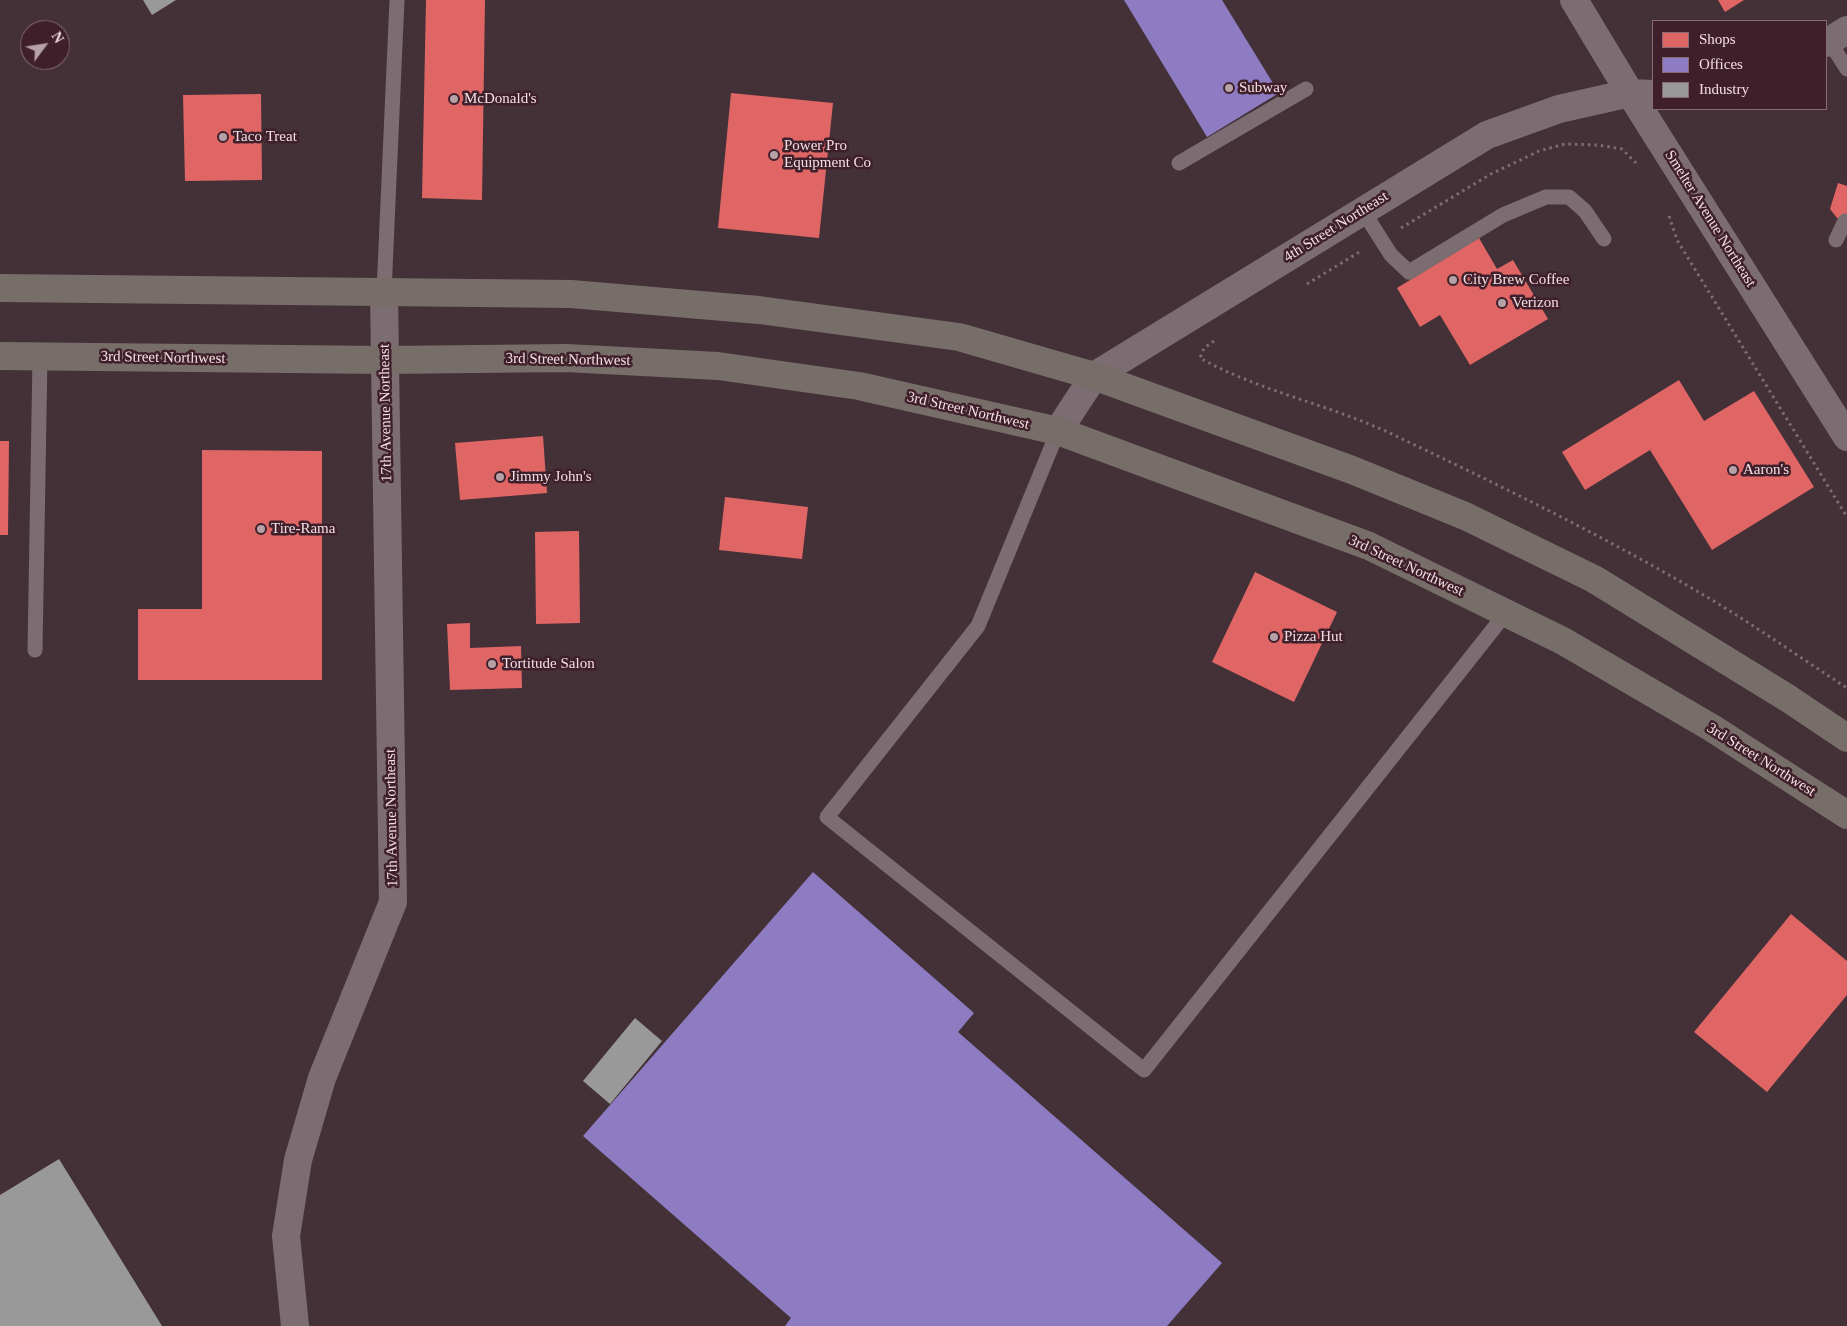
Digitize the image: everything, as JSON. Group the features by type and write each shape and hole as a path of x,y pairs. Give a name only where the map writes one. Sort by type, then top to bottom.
{"highway":[{"path":"0,288 571,294 759,310 959,337 1094,376 1352,470 1473,521 1594,579 1790,699 1847,738"},
{"name":"3rd Street Northwest","path":"0,356 385,360 566,358 718,366 859,386 1058,431 1369,546 1563,641 1712,728 1847,815"}],"street":[{"name":"Smelter Avenue Northeast","path":"1574,0 1641,93 1847,437"},
{"name":"4th Street Northeast","path":"1058,431 1094,376 1486,135 1559,108 1641,93"},
{"name":"17th Avenue Northeast","path":"295,1326 286,1236 298,1160 322,1078 394,902 384,292"}],"lane":[{"path":"384,292 397,0"},
{"path":"1834,38 1847,69"},
{"path":"1179,163 1306,90"},
{"path":"1363,211 1391,255 1409,272 1503,215 1546,198 1569,197 1585,211 1604,239"},
{"path":"1836,240 1845,221"},
{"path":"35,650 40,357"},
{"path":"1058,431 978,626 827,817 1144,1070 1506,613"}],"path":[{"path":"1304,285 1491,174 1539,151 1565,144 1598,145 1622,149 1642,168"},
{"path":"1668,211 1678,240 1847,517"},
{"path":"1219,337 1204,348 1200,358 1224,371 1362,420 1493,482 1612,543 1716,603 1847,688"}],"building: Shops":[{"name":"McDonald's","path":"426,0 485,0 482,200 422,198"},
{"path":"1718,0 1744,0 1725,12"},
{"path":"731,93 833,103 819,238 718,228"},
{"name":"Taco Treat","path":"261,94 262,180 185,181 183,95"},
{"path":"1838,183 1847,186 1847,221 1837,218 1830,209"},
{"path":"1479,238 1497,269 1513,260 1548,319 1470,365 1440,315 1420,327 1397,288"},
{"name":"Aaron's","path":"1679,380 1704,421 1754,391 1814,487 1712,550 1650,450 1585,490 1562,452"},
{"path":"543,436 547,493 460,500 455,443"},
{"path":"0,441 9,441 8,535 0,535"},
{"path":"202,450 322,451 322,680 138,680 138,609 202,609"},
{"path":"725,497 808,507 802,559 719,550"},
{"path":"579,531 580,623 536,624 535,532"},
{"name":"Pizza Hut","path":"1255,572 1337,612 1294,702 1212,662"},
{"path":"470,623 470,648 521,646 522,688 450,690 447,624"},
{"path":"1791,914 1847,961 1847,995 1767,1092 1694,1032"}],"building: Offices":[{"path":"1124,0 1222,0 1279,93 1207,137"},
{"path":"813,872 974,1013 958,1032 1222,1263 1167,1326 785,1326 791,1318 583,1136"}],"building: Industry":[{"path":"143,0 176,0 152,15"},
{"path":"635,1018 662,1041 610,1104 583,1081"},
{"path":"59,1159 162,1326 0,1326 0,1195"}],"place":[{"name":"Subway","path":"1229,88"},
{"name":"McDonald's","path":"454,99"},
{"name":"Taco Treat","path":"223,137"},
{"name":"Power Pro Equipment Co","path":"774,155"},
{"name":"City Brew Coffee","path":"1453,280"},
{"name":"Verizon","path":"1502,303"},
{"name":"Aaron's","path":"1733,470"},
{"name":"Jimmy John's","path":"500,477"},
{"name":"Tire-Rama","path":"261,529"},
{"name":"Pizza Hut","path":"1274,637"},
{"name":"Tortitude Salon","path":"492,664"}]}
